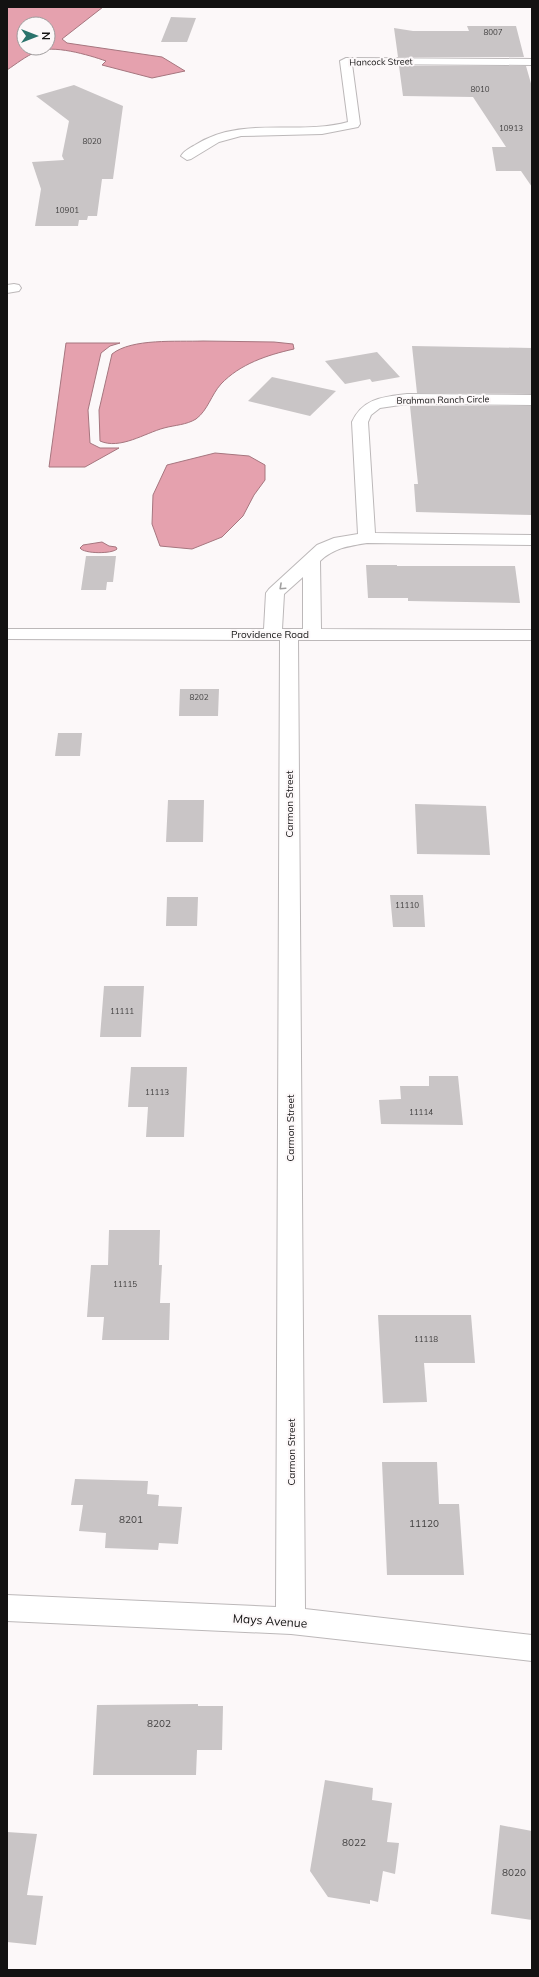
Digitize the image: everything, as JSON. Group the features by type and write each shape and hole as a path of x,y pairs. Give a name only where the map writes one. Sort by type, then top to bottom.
{"street":[{"name":"Hancock Street","path":"187,156 224,136 253,131 339,129 354,124 346,61 532,62"},
{"name":"Brahman Ranch Circle","path":"367,538 360,422 364,413 375,405 407,400 532,400"},
{"path":"281,634 275,594 323,549 340,542 367,538 532,540"},
{"path":"311,561 312,634"},
{"name":"Providence Road","path":"7,634 532,635"},
{"name":"Carmon Street","path":"281,634 291,1621"},
{"name":"Mays Avenue","path":"7,1608 291,1621 532,1648"}],"shaded area":[{"path":"7,7 103,7 62,39 67,43 162,57 185,71 152,78 102,65 106,61 90,56 71,51 56,50 56,16 16,16 16,56 28,56 7,70"},
{"path":"203,341 274,342 293,344 294,349 254,361 228,377 221,384 204,411 192,421 157,430 124,442 108,443 100,441 99,410 112,354 131,345 143,343"},
{"path":"66,343 120,343 110,346 101,353 88,410 90,443 100,448 119,448 85,467 49,467"},
{"path":"215,453 249,456 265,465 265,480 254,495 243,516 222,537 192,549 160,546 152,524 153,495 167,465"},
{"path":"102,542 109,546 116,547 117,549 110,552 98,553 80,548 83,545"}],"building":[{"path":"171,17 196,18 187,42 161,42"},
{"path":"467,26 516,26 524,57 398,57 394,28 413,31 469,31"},
{"path":"399,66 526,66 532,87 532,187 521,171 496,171 492,147 506,147 473,97 403,96"},
{"path":"74,85 123,106 113,179 102,179 97,216 88,216 87,220 79,220 78,226 35,226 41,189 32,162 64,160 62,156 69,121 36,96"},
{"path":"412,346 532,348 532,394 417,393"},
{"path":"377,352 400,377 372,382 370,379 345,384 325,361"},
{"path":"272,377 336,391 310,416 248,401"},
{"path":"410,406 532,406 532,515 416,512 414,484 418,484"},
{"path":"86,556 116,556 113,582 107,582 106,590 81,590"},
{"path":"366,565 515,566 520,603 408,601 408,598 368,598"},
{"path":"180,689 219,689 218,716 179,716"},
{"path":"58,733 82,733 80,756 55,756"},
{"path":"168,800 204,800 203,842 166,842"},
{"path":"415,804 486,806 490,855 417,854"},
{"path":"390,895 423,895 425,927 393,927"},
{"path":"167,897 198,897 197,926 166,926"},
{"path":"104,986 144,986 141,1037 100,1037"},
{"path":"131,1067 187,1067 184,1137 146,1137 148,1107 128,1107"},
{"path":"429,1076 458,1076 463,1125 381,1124 379,1100 401,1099 400,1086 429,1086"},
{"path":"109,1230 160,1230 159,1265 162,1265 160,1303 170,1303 169,1340 102,1340 104,1317 87,1317 91,1265 108,1265"},
{"path":"378,1315 471,1315 475,1363 424,1363 427,1402 383,1403"},
{"path":"382,1462 437,1462 439,1504 459,1504 464,1575 387,1575"},
{"path":"75,1479 148,1481 147,1494 159,1495 158,1506 182,1507 178,1544 159,1543 158,1550 105,1548 106,1533 79,1531 83,1505 71,1505"},
{"path":"198,1704 198,1706 223,1706 222,1750 197,1750 196,1775 93,1775 97,1705"},
{"path":"325,1780 373,1788 372,1800 392,1803 387,1842 399,1843 395,1874 383,1871 378,1902 370,1900 370,1904 328,1897 310,1871"},
{"path":"500,1825 532,1831 532,1920 491,1914"},
{"path":"7,1832 37,1834 27,1895 43,1896 36,1945 7,1942"}]}
